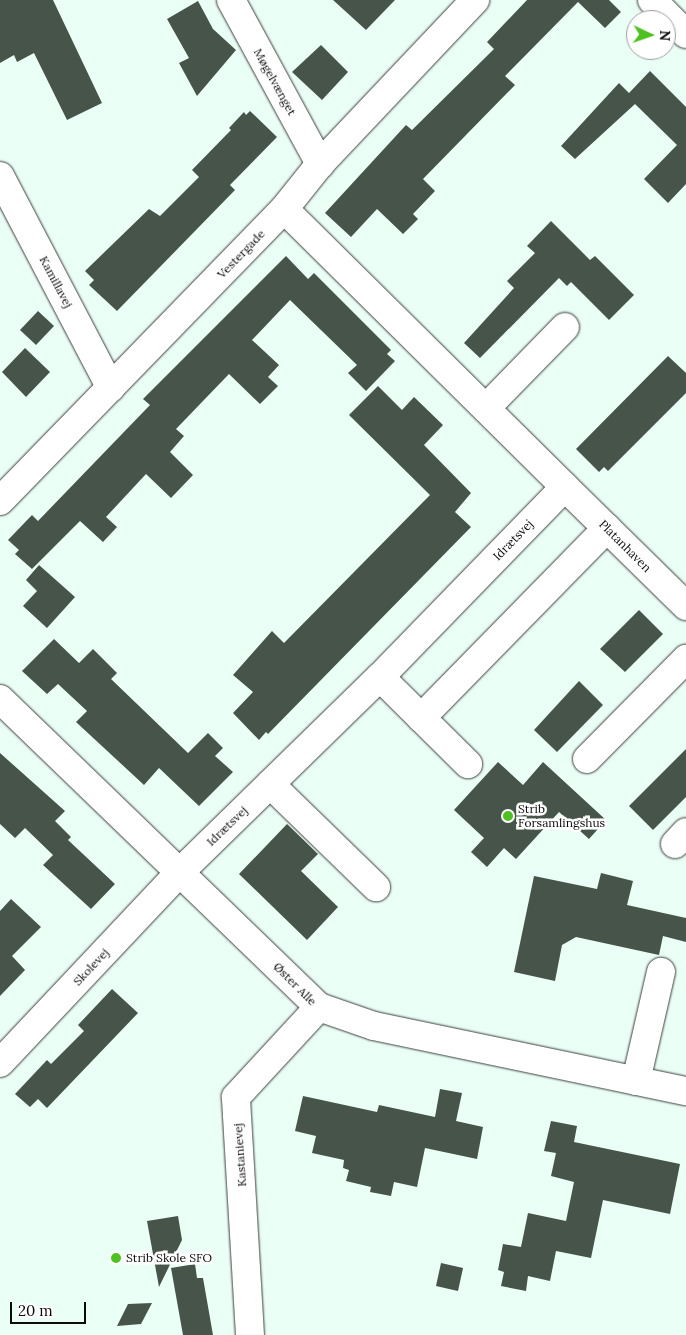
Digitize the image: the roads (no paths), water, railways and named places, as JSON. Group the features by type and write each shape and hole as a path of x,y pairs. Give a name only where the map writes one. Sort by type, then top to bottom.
{"street":[{"name":"Møgelvænget","path":"231,0 320,164"},
{"name":"Vestergade","path":"0,501 284,209 320,164 475,0"},
{"path":"652,0 686,34"},
{"name":"Kamillavej","path":"0,176 111,388"},
{"path":"284,209 565,487"},
{"path":"486,408 565,327"},
{"name":"Platanhaven","path":"565,487 686,606"},
{"name":"Idrætsvej","path":"181,871 380,677 565,487"},
{"path":"421,718 607,528"},
{"path":"587,760 686,658"},
{"path":"380,677 468,764"},
{"name":"Øster Alle","path":"0,699 181,871 319,1007 374,1026 686,1091"},
{"path":"270,784 376,886"},
{"name":"Skolevej","path":"0,1063 181,871"},
{"path":"636,1081 661,972"},
{"name":"Kastanievej","path":"250,1335 236,1097 319,1007"}],"place":[{"name":"Strib Forsamlingshus","path":"508,816"},
{"name":"Strib Skole SFO","path":"116,1258"}]}
